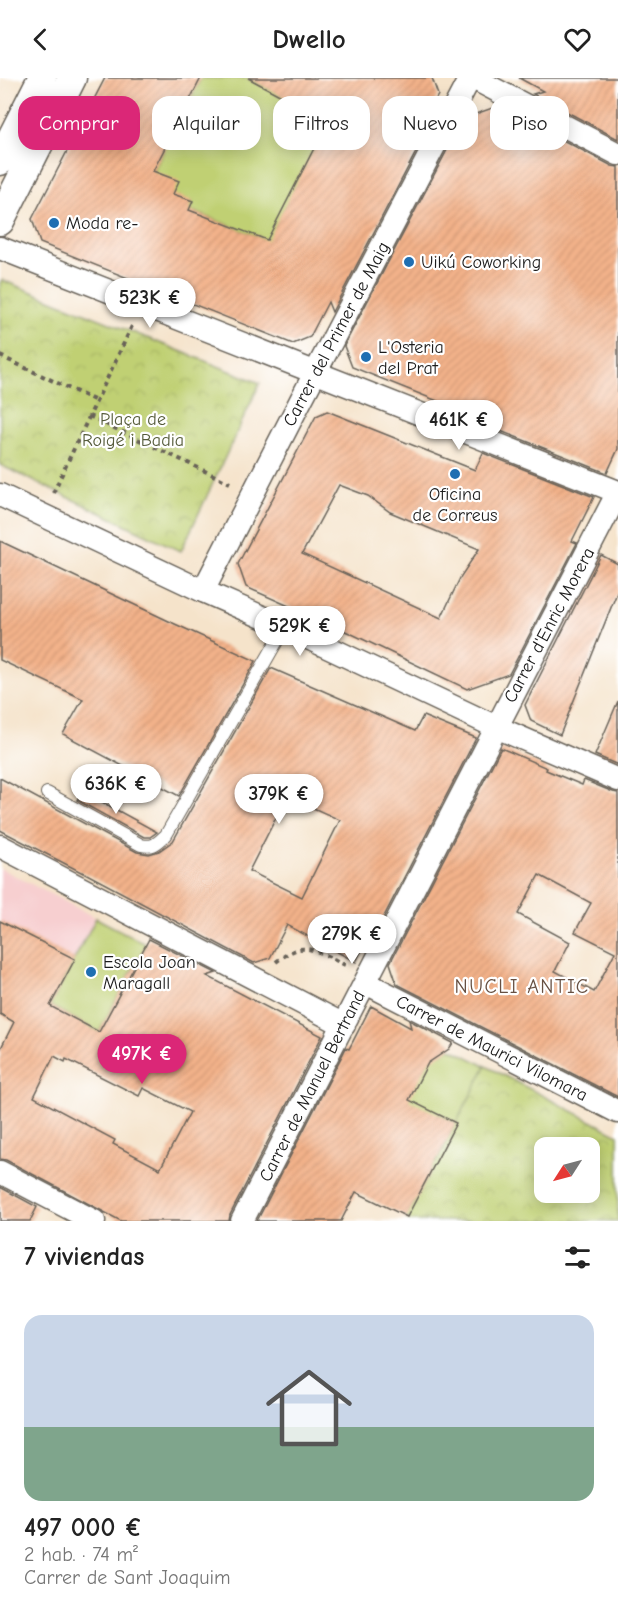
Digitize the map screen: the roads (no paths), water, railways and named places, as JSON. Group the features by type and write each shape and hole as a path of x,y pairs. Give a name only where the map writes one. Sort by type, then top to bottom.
{"street":[{"path":"0,161 42,78"},
{"path":"0,221 72,78"},
{"path":"471,78 618,154"},
{"name":"Carrer del Primer de Maig","path":"203,591 471,78"},
{"path":"0,248 315,373 616,499"},
{"path":"0,495 496,727 618,780"},
{"name":"Carrer d'Enric Morera","path":"496,727 616,499"},
{"name":"Carrer de Manuel Bertrand","path":"242,1221 345,1025 359,976 496,727"},
{"path":"0,846 345,1025"},
{"name":"Carrer de Maurici Vilomara","path":"359,976 618,1112"},
{"path":"0,1172 94,1221"}],"lane":[{"path":"47,793 141,845 148,847 157,844 166,835 285,627"}],"place":[{"name":"Moda re-","path":"54,223"},
{"name":"Uikú Coworking","path":"409,262"},
{"name":"L'Osteria del Prat","path":"366,357"},
{"name":"Oficina de Correus","path":"455,474"},
{"name":"Escola Joan Maragall","path":"91,972"}],"district":[{"name":"NUCLI ANTIC","path":"522,986"}],"park label":[{"name":"Plaça de Roigé i Badia","path":"133,429"}]}
